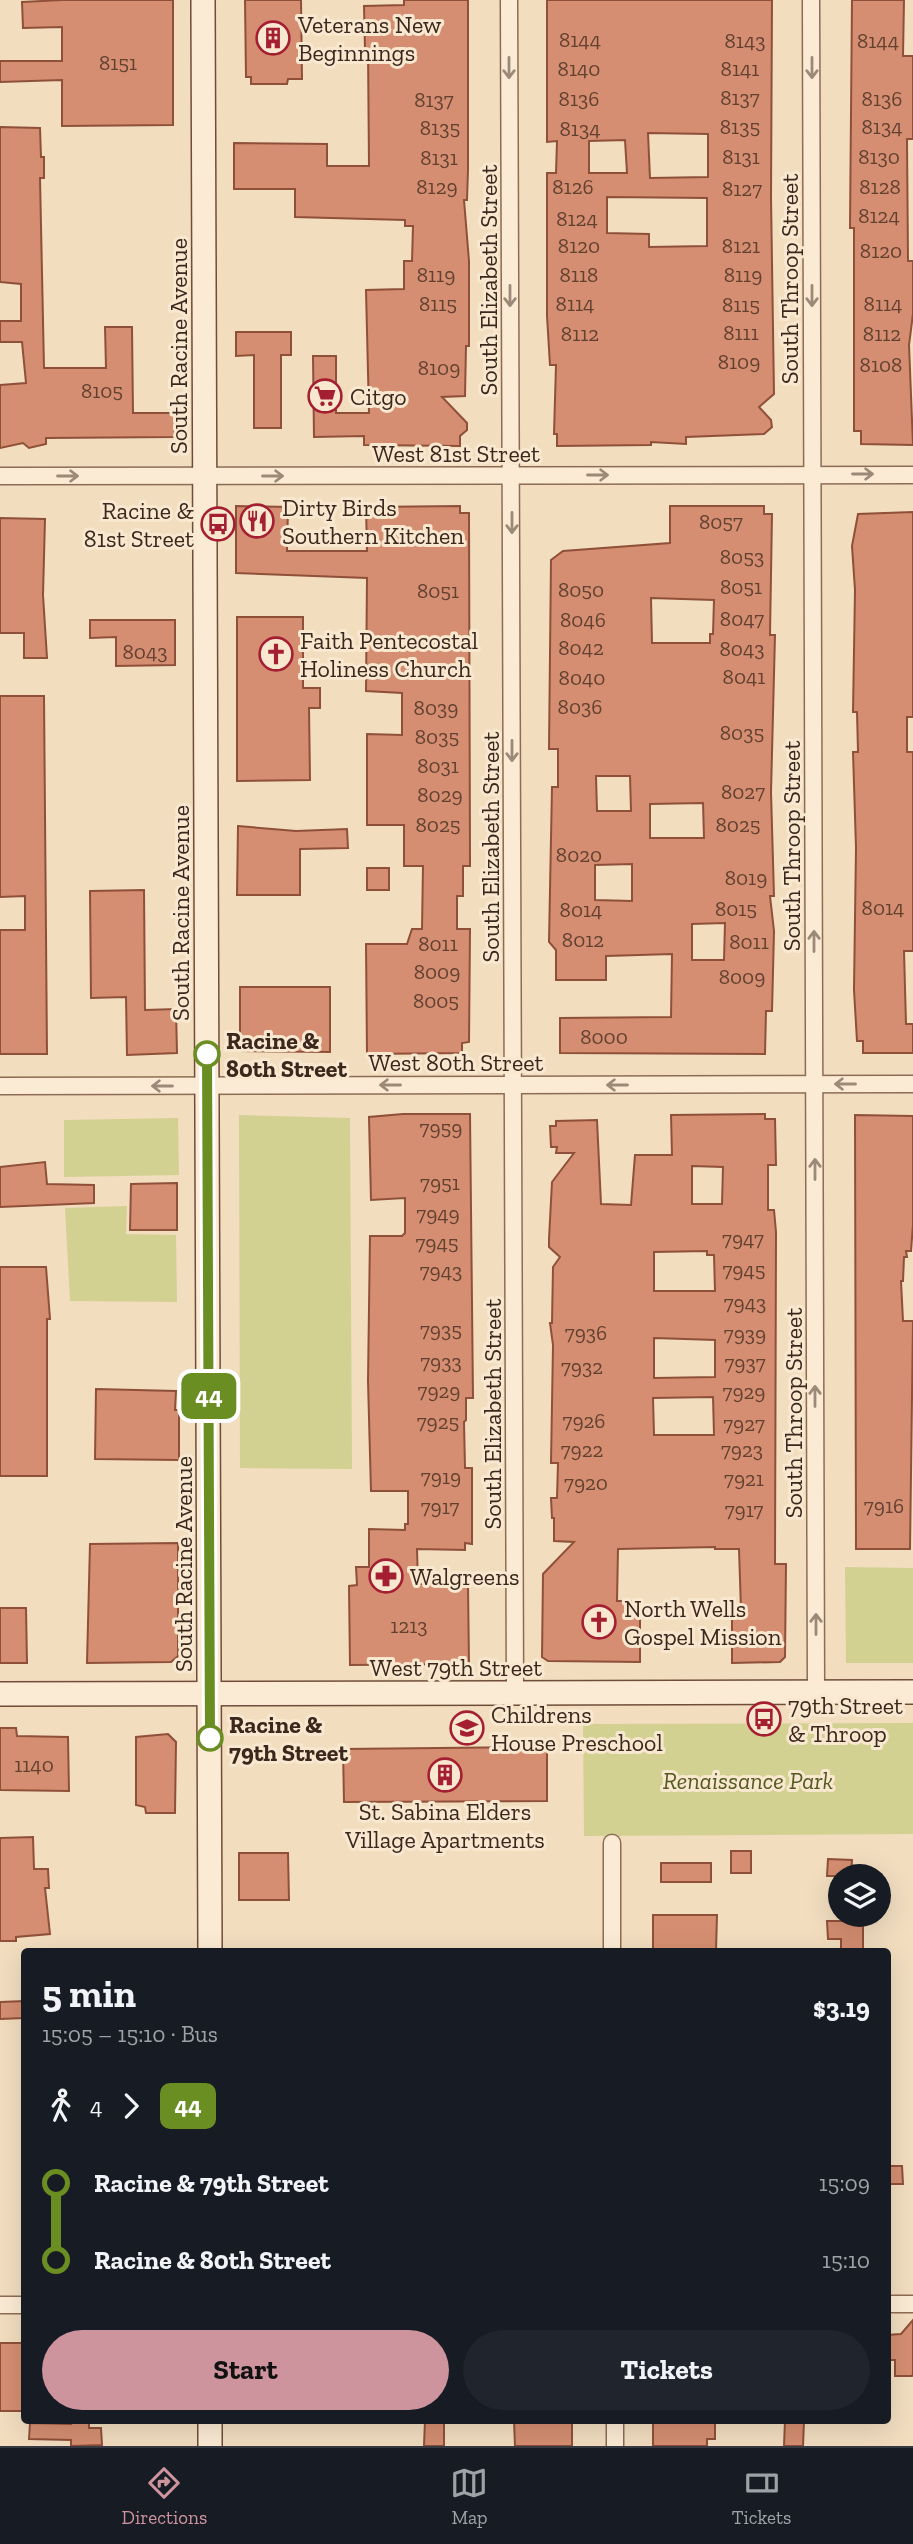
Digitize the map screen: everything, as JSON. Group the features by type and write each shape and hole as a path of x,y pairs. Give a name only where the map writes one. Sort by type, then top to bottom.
{"street":[{"name":"South Racine Avenue","path":"203,0 210,1948"},
{"name":"South Elizabeth Street","path":"509,0 515,1693"},
{"name":"South Throop Street","path":"811,0 816,1692"},
{"name":"West 81st Street","path":"0,476 913,475"},
{"name":"West 80th Street","path":"0,1086 913,1084"},
{"name":"West 79th Street","path":"0,1694 913,1692"},
{"path":"612,1843 612,1948"},
{"path":"891,2304 913,2304"},
{"path":"0,2305 21,2305"},
{"path":"210,2424 210,2446"},
{"path":"615,2424 615,2446"}],"green space":[{"path":"239,1115 350,1118 352,1469 240,1468"},
{"path":"178,1118 179,1175 64,1177 64,1120"},
{"path":"127,1206 126,1234 176,1235 177,1302 70,1301 65,1208"},
{"path":"845,1567 913,1568 913,1663 846,1663"},
{"name":"Renaissance Park","path":"913,1723 913,1834 584,1836 583,1724"}],"building":[{"path":"173,0 173,125 62,126 62,80 0,82 0,61 62,61 62,27 23,28 22,2"},
{"name":"Veterans New Beginnings","path":"245,0 301,0 302,79 288,79 287,84 251,84 251,77 246,77"},
{"path":"404,0 468,0 468,170 467,200 464,200 469,261 469,346 466,346 465,396 442,397 467,423 467,430 460,436 460,446 364,445 364,436 314,437 313,356 336,356 336,413 369,413 366,290 404,289 404,261 412,261 413,226 405,226 405,220 295,217 295,189 234,189 234,143 327,144 327,166 369,166 368,49 365,49 364,6 404,5"},
{"path":"547,0 772,0 774,394 759,407 771,420 772,427 764,434 686,437 686,444 651,442 651,445 557,446 557,434 554,434 556,365 550,365 547,316 547,173 556,173 557,141 547,142","holes":["648,133 708,134 708,177 650,178","625,140 627,173 589,173 589,141","607,197 707,198 707,246 649,247 649,234 607,233"]},
{"path":"852,0 904,0 903,56 913,56 913,139 907,139 908,261 913,261 913,314 909,345 913,445 861,444 861,431 854,431 854,228 850,228"},
{"path":"0,127 40,128 41,157 44,157 44,178 40,178 44,368 106,368 105,327 132,327 133,413 174,413 174,437 46,438 46,444 29,448 23,443 0,448 0,385 26,383 22,342 0,342 0,321 21,321 21,284 0,282"},
{"path":"236,332 291,332 291,355 281,355 281,428 254,428 254,355 236,356"},
{"path":"236,506 288,507 287,551 367,551 366,507 460,506 460,513 469,513 470,866 463,866 463,896 457,896 457,929 470,929 469,1042 462,1043 462,1053 367,1054 366,944 407,944 412,929 422,929 423,866 404,866 404,825 367,825 367,734 402,735 402,693 366,691 367,578 236,573"},
{"path":"670,506 764,506 764,514 772,514 770,635 775,635 771,792 774,896 770,896 774,931 772,1011 766,1011 765,1054 560,1053 560,1018 671,1017 672,954 606,956 606,980 556,980 556,950 549,942 552,787 558,787 558,749 549,749 551,560 563,551 670,543","holes":["651,598 714,600 713,634 710,634 710,643 652,643","596,776 630,776 631,811 597,811","703,803 704,838 650,838 650,804","632,864 632,901 595,900 595,865","725,923 724,960 692,960 692,924"]},
{"path":"913,512 913,717 907,717 907,752 913,752 913,951 904,951 906,1024 913,1024 913,1053 863,1053 863,1041 857,1041 854,990 856,848 853,752 858,752 857,712 853,712 855,590 852,546 858,514"},
{"path":"0,518 45,519 43,595 47,658 24,658 24,633 0,633"},
{"path":"237,617 303,617 303,688 320,688 320,708 309,708 310,780 237,781"},
{"path":"90,620 175,620 175,665 116,666 116,637 90,638"},
{"path":"0,696 44,696 47,1054 0,1054 0,930 25,930 25,896 0,897"},
{"path":"238,826 296,831 347,829 348,848 300,849 300,895 237,895"},
{"path":"367,868 389,868 389,890 367,890"},
{"path":"144,890 145,1010 176,1009 177,1053 127,1055 126,997 91,998 90,891"},
{"path":"240,987 330,987 330,1052 240,1051"},
{"path":"470,1114 473,1398 466,1398 464,1422 465,1468 472,1468 472,1544 465,1543 465,1550 417,1549 418,1584 468,1584 469,1664 350,1665 349,1586 357,1585 356,1567 369,1567 369,1529 405,1530 405,1524 408,1524 408,1491 371,1491 368,1381 370,1236 402,1236 405,1233 405,1198 371,1200 369,1117"},
{"path":"765,1114 765,1119 775,1119 776,1165 768,1165 768,1210 774,1210 776,1232 775,1564 786,1564 785,1657 780,1662 732,1663 732,1610 741,1610 739,1549 715,1547 618,1549 617,1601 640,1601 640,1662 548,1661 542,1657 543,1574 574,1542 554,1541 552,1518 551,1498 557,1498 558,1463 551,1463 553,1345 550,1323 553,1267 560,1257 549,1247 549,1239 552,1182 574,1153 556,1153 557,1147 551,1147 550,1126 556,1126 556,1121 597,1120 601,1204 631,1205 635,1155 672,1155 671,1115","holes":["692,1166 723,1167 722,1204 692,1204","707,1251 707,1255 714,1255 715,1291 654,1291 654,1252","654,1338 715,1340 715,1377 654,1378","713,1397 714,1435 654,1435 653,1398"]},
{"path":"855,1115 913,1116 913,1225 911,1251 906,1251 907,1257 904,1257 901,1281 903,1321 913,1321 910,1549 856,1549"},
{"path":"45,1162 47,1184 94,1185 94,1203 0,1207 0,1167"},
{"path":"177,1183 177,1230 130,1230 131,1184"},
{"path":"0,1267 46,1267 50,1319 47,1319 47,1476 0,1476"},
{"path":"96,1389 176,1391 175,1410 179,1410 179,1460 95,1459"},
{"path":"178,1543 178,1656 171,1662 87,1663 90,1544"},
{"path":"0,1608 26,1608 27,1663 0,1663"},
{"path":"0,1728 16,1728 17,1736 68,1737 69,1791 0,1790"},
{"path":"168,1734 176,1742 175,1813 146,1813 145,1807 136,1805 136,1737"},
{"name":"St. Sabina Elders Village Apartments","path":"547,1747 547,1801 344,1802 343,1749"},
{"path":"33,1837 34,1869 48,1869 49,1888 45,1888 50,1934 16,1937 16,1941 0,1941 0,1838"},
{"path":"731,1851 751,1851 751,1873 731,1873"},
{"path":"239,1853 288,1853 289,1900 239,1900"},
{"path":"828,1859 852,1860 852,1864 828,1864 827,1876"},
{"path":"661,1863 711,1863 711,1882 661,1882"},
{"path":"653,1915 717,1915 716,1948 653,1948"},
{"path":"827,1921 828,1927 863,1927 863,1948 841,1948 841,1939 828,1939"},
{"path":"21,2001 21,2018 0,2019 0,2002"},
{"path":"891,2166 902,2166 903,2184 891,2184"},
{"path":"913,2320 912,2376 895,2376 895,2360 891,2360 891,2335 901,2334"},
{"path":"0,2343 21,2343 21,2411 0,2411"},
{"path":"30,2424 89,2424 89,2428 101,2428 102,2445 71,2446 71,2440 29,2439"},
{"path":"425,2424 444,2424 444,2446 424,2446"},
{"path":"514,2424 572,2424 572,2446 515,2446"},
{"path":"653,2424 715,2424 715,2439 707,2439 707,2446 653,2446"},
{"path":"785,2424 804,2424 803,2446 784,2446"}],"bus line":[{"name":"44","path":"207,1054 210,1738"}],"place":[{"name":"Veterans New Beginnings","path":"273,38"},
{"name":"Citgo","path":"325,396"},
{"name":"Dirty Birds Southern Kitchen","path":"257,521"},
{"name":"Racine & 81st Street","path":"218,524"},
{"name":"Faith Pentecostal Holiness Church","path":"276,654"},
{"name":"Racine & 80th Street","path":"207,1054"},
{"name":"Walgreens","path":"386,1576"},
{"name":"North Wells Gospel Mission","path":"599,1622"},
{"name":"79th Street & Throop","path":"764,1719"},
{"name":"Childrens House Preschool","path":"467,1728"},
{"name":"Racine & 79th Street","path":"210,1738"},
{"name":"St. Sabina Elders Village Apartments","path":"445,1775"}]}
